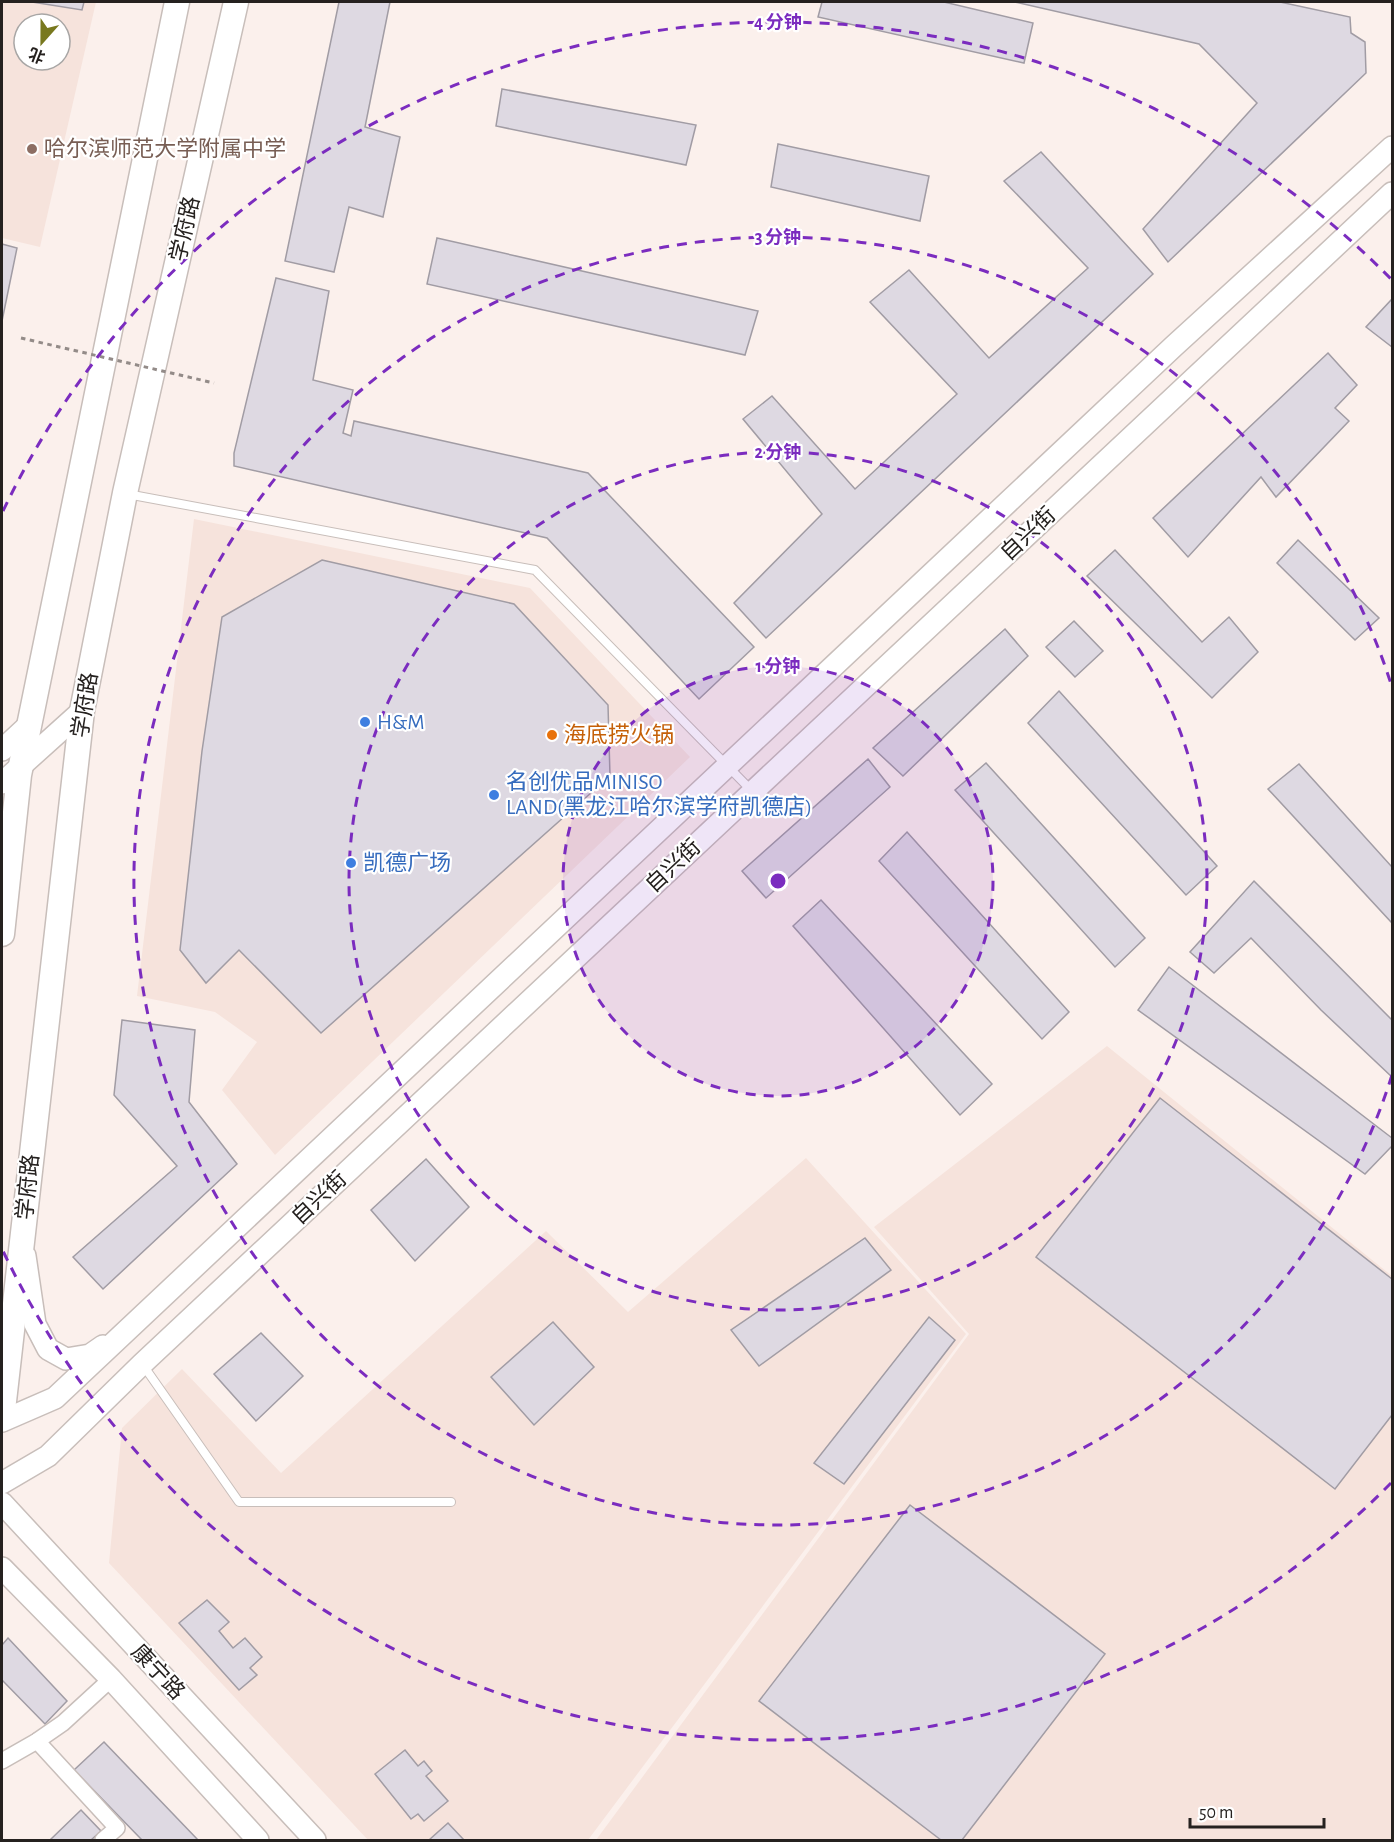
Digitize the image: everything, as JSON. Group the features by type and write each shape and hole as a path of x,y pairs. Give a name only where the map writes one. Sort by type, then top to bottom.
{"highway":[{"path":"2,934 21,765 177,2"},
{"name":"学府路","path":"2,1420 82,711 125,493 236,2"}],"main road":[{"name":"自兴街","path":"2,1420 55,1398 1173,346 1392,147"},
{"name":"自兴街","path":"2,1483 48,1456 142,1364 1392,193"},
{"path":"2,783 82,711"},
{"path":"2,750 30,724"},
{"path":"22,1236 35,1324 48,1349 66,1359 90,1355 124,1333"},
{"name":"康宁路","path":"2,1503 315,1840"},
{"name":"康宁路","path":"2,1568 111,1678 258,1840"}],"street":[{"path":"2,1761 38,1741 63,1723 111,1678"},
{"path":"38,1741 117,1828 103,1840"}],"lane":[{"path":"125,493 535,570 752,791"},
{"path":"142,1364 239,1502 451,1502"}],"path":[{"path":"21,338 214,383"}],"shaded area":[{"name":"哈尔滨师范大学附属中学","path":"2,2 96,2 40,247 2,238"},
{"name":"凯德广场","path":"194,519 530,588 690,757 275,1155 222,1090 257,1042 215,1012 137,996"},
{"path":"1107,1046 1392,1276 1392,1840 596,1840 969,1334 874,1227"},
{"path":"806,1158 966,1334 588,1840 368,1840 109,1563 122,1428 182,1369 281,1473 546,1231 628,1312"}],"building":[{"path":"32,2 84,2 82,10"},
{"path":"339,2 390,2 365,127 400,137 383,217 349,207 334,272 285,261"},
{"path":"822,2 944,2 1033,23 1024,63 818,17"},
{"path":"1015,2 1280,2 1350,17 1351,33 1365,42 1366,73 1168,262 1143,229 1257,103 1199,44"},
{"path":"502,89 696,125 686,165 496,126"},
{"path":"778,144 929,176 920,221 771,187"},
{"path":"1041,152 1153,274 766,638 734,603 822,514 743,419 772,396 855,489 957,394 870,302 909,270 989,358 1088,268 1004,181"},
{"path":"437,238 758,311 745,355 427,284"},
{"path":"2,244 17,248 2,321"},
{"path":"276,278 329,291 313,380 353,390 343,433 351,436 354,421 588,473 754,647 699,699 547,538 234,466 234,453"},
{"path":"1392,299 1392,347 1366,327"},
{"path":"1328,353 1357,385 1335,408 1349,421 1276,497 1261,477 1188,557 1153,518"},
{"path":"1298,540 1379,618 1355,640 1277,563"},
{"path":"1115,550 1202,642 1229,617 1258,652 1212,698 1087,576"},
{"name":"凯德广场","path":"322,560 514,604 608,705 610,776 321,1033 239,950 206,983 180,950 202,751 222,617"},
{"path":"1074,621 1103,651 1075,677 1046,647"},
{"path":"1005,629 1028,656 903,776 873,748"},
{"path":"1059,691 1217,866 1186,895 1028,723"},
{"path":"868,759 890,787 766,898 742,871"},
{"path":"986,763 1145,938 1115,967 955,790"},
{"path":"1299,764 1392,867 1392,923 1268,789"},
{"path":"907,832 1069,1012 1042,1039 879,861"},
{"path":"1254,881 1392,1020 1392,1077 1321,1010 1251,938 1214,973 1190,952"},
{"path":"821,900 992,1084 960,1115 793,926"},
{"path":"1169,967 1392,1138 1392,1146 1365,1174 1138,1010"},
{"path":"122,1020 195,1030 189,1102 237,1164 103,1289 73,1257 177,1166 114,1095"},
{"path":"1160,1098 1392,1279 1392,1415 1335,1489 1036,1257"},
{"path":"426,1159 469,1207 415,1261 371,1210"},
{"path":"865,1238 891,1270 759,1366 731,1330"},
{"path":"929,1317 955,1340 844,1484 814,1463"},
{"path":"553,1322 594,1367 534,1425 491,1377"},
{"path":"261,1333 303,1376 256,1421 214,1374"},
{"path":"910,1505 1105,1654 962,1840 941,1840 759,1701"},
{"path":"207,1600 229,1622 219,1631 233,1648 245,1638 262,1657 250,1668 257,1675 239,1690 179,1623"},
{"path":"8,1638 67,1701 45,1724 2,1680 2,1645"},
{"path":"104,1742 198,1840 142,1840 74,1770"},
{"path":"405,1750 418,1766 424,1761 432,1771 426,1776 448,1801 424,1821 418,1814 411,1819 375,1774"},
{"path":"81,1810 101,1831 91,1840 50,1840"},
{"path":"448,1823 464,1840 429,1840"}],"place":[{"name":"哈尔滨师范大学附属中学","path":"32,149"},
{"name":"H&M","path":"365,722"},
{"name":"海底捞火锅","path":"552,735"},
{"name":"名创优品MINISO LAND(黑龙江哈尔滨学府凯德店)","path":"494,795"},
{"name":"凯德广场","path":"351,863"}]}
